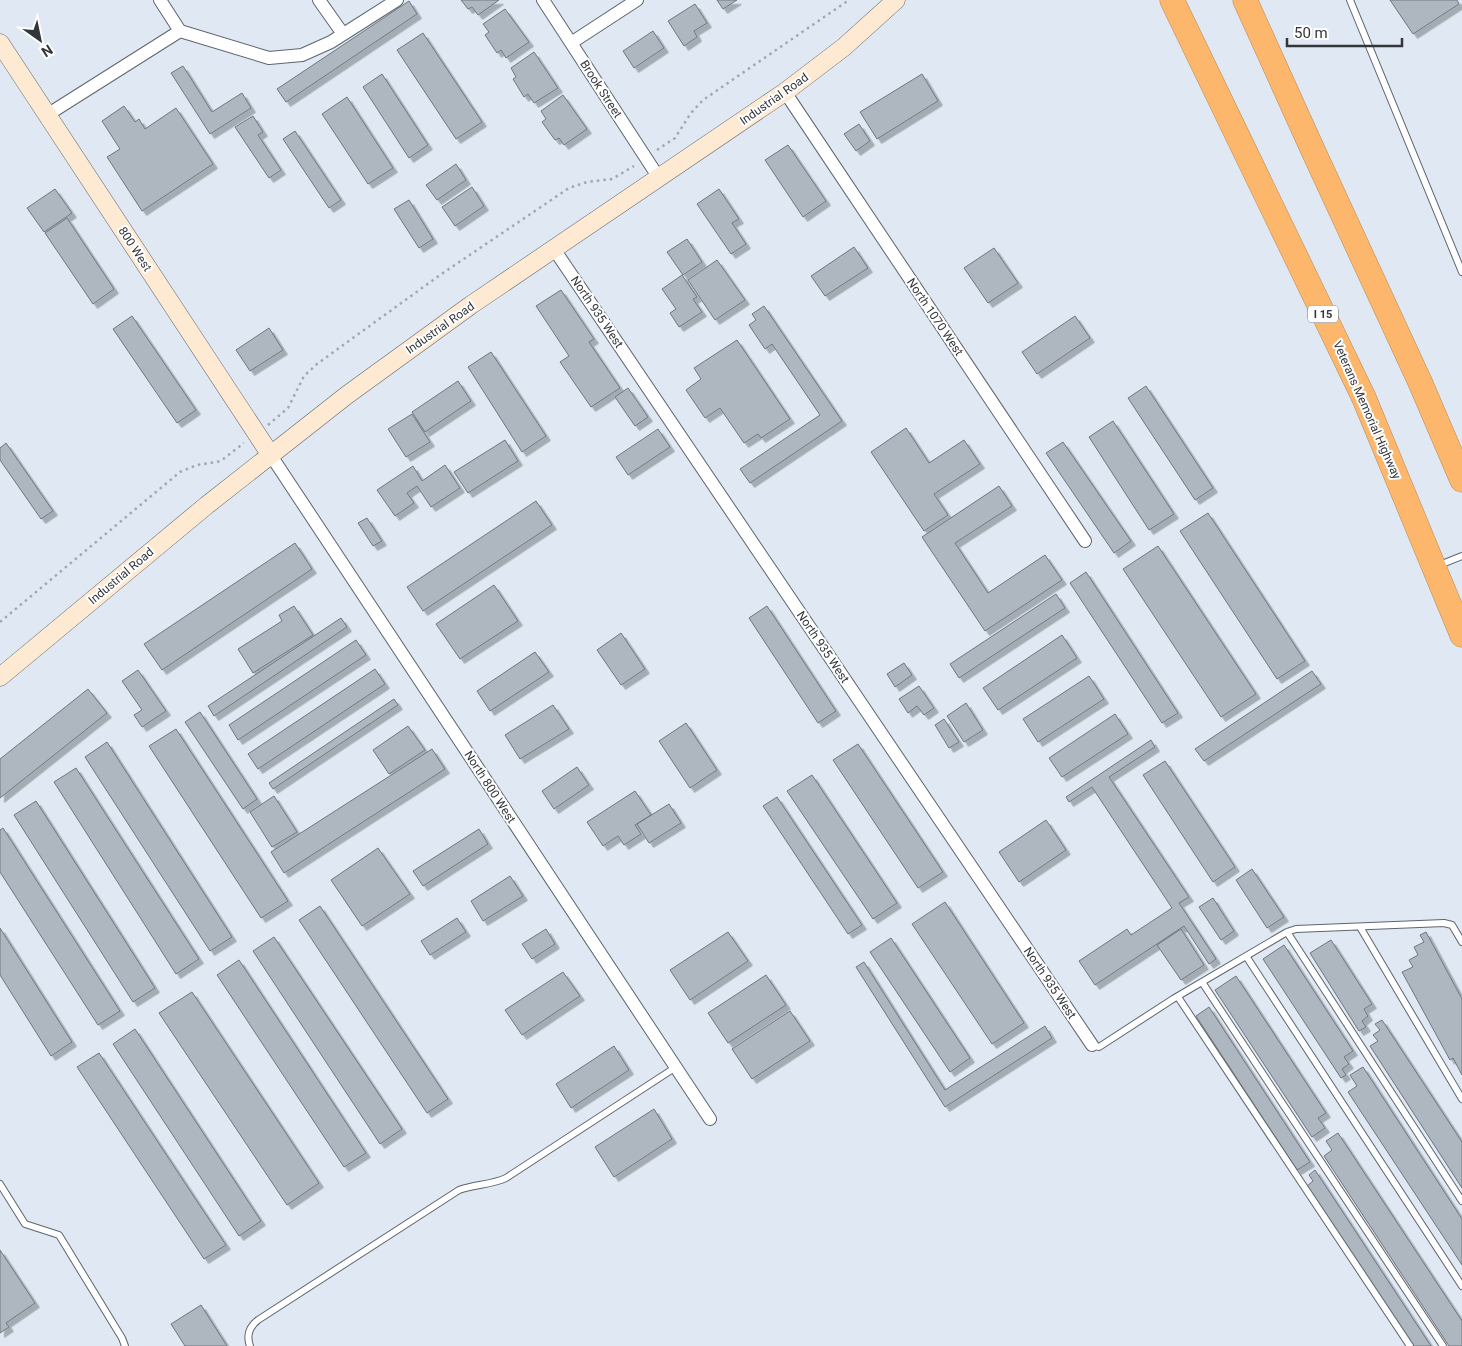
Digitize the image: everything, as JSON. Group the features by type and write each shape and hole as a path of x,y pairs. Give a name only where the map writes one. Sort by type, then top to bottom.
{"highway":[{"name":"Veterans Memorial Highway","path":"1172,0 1364,398 1462,635"},
{"path":"1245,0 1420,382 1462,480"}],"street":[{"path":"160,0 180,31 269,58 302,55 331,42 397,0"},
{"path":"319,0 343,34"},
{"name":"Brook Street","path":"543,0 659,178"},
{"path":"571,43 637,0"},
{"name":"Industrial Road","path":"0,677 207,504 270,454 409,350 786,92 844,47 896,0"},
{"path":"47,115 180,31"},
{"name":"800 West","path":"0,43 270,454"},
{"name":"North 1070 West","path":"786,92 1086,541"},
{"name":"North 935 West","path":"554,249 1092,1046"},
{"name":"North 800 West","path":"270,454 710,1120"}],"lane":[{"path":"1350,0 1462,272"},
{"path":"1434,567 1462,556"},
{"path":"1092,1046 1099,1048 1178,996 1286,932 1296,929 1444,923 1452,925 1462,942"},
{"path":"1360,927 1462,1099"},
{"path":"1286,932 1462,1202"},
{"path":"1246,956 1462,1286"},
{"path":"1202,982 1443,1346"},
{"path":"1178,996 1410,1346"},
{"path":"250,1346 248,1339 250,1328 274,1310 459,1190 476,1184 492,1183 506,1178 676,1067"},
{"path":"0,1184 25,1224 59,1235 122,1338 125,1346"}],"path":[{"path":"668,144 675,138 691,113 703,100 849,0"},
{"path":"278,417 291,403 298,385 310,370 408,298 569,188 587,182 612,179 628,170"},
{"path":"0,622 180,472 197,465 216,462 228,457 239,447"}],"building":[{"path":"461,0 499,0 478,15 472,7 468,9"},
{"path":"717,0 737,0 723,9"},
{"path":"1390,0 1457,0 1459,4 1413,34"},
{"path":"409,1 417,14 286,102 277,89"},
{"path":"695,4 707,23 694,31 697,37 684,46 668,21"},
{"path":"505,9 529,42 506,58 501,50 497,53 485,35 489,32 483,24"},
{"path":"653,31 664,48 634,68 623,51"},
{"path":"423,33 482,122 456,139 397,50"},
{"path":"534,52 558,88 534,103 528,94 524,97 513,79 516,77 511,68"},
{"path":"183,66 212,112 242,93 251,108 210,134 171,73"},
{"path":"382,74 428,145 409,158 363,87"},
{"path":"922,74 938,101 877,139 860,112"},
{"path":"563,95 587,129 564,145 559,138 555,140 542,122 546,119 541,111"},
{"path":"347,97 393,168 368,184 322,114"},
{"path":"124,106 135,122 139,119 145,129 176,108 213,164 142,211 107,157 120,149 102,121"},
{"path":"253,116 263,132 258,135 281,170 269,178 235,127"},
{"path":"859,124 870,141 856,151 844,134"},
{"path":"295,131 341,200 329,208 283,139"},
{"path":"788,145 826,201 803,217 765,160"},
{"path":"456,164 466,180 437,200 426,185"},
{"path":"472,187 484,206 455,226 442,207"},
{"path":"55,189 72,213 44,232 27,208"},
{"path":"719,189 739,219 732,223 746,244 731,254 697,204"},
{"path":"409,200 433,239 419,248 394,209"},
{"path":"67,218 114,289 93,304 45,233"},
{"path":"687,239 702,262 683,275 667,252"},
{"path":"854,247 868,268 825,296 811,276"},
{"path":"994,248 1018,283 988,303 964,268"},
{"path":"717,260 745,300 715,320 688,280"},
{"path":"682,275 697,297 693,299 702,312 679,327 670,313 676,309 662,289"},
{"path":"561,290 594,339 589,342 620,388 591,407 560,362 569,356 536,306"},
{"path":"764,306 842,421 750,483 740,469 820,415 772,344 765,349 749,325 756,320 752,314"},
{"path":"132,316 196,410 177,423 113,329"},
{"path":"1075,316 1090,338 1037,374 1022,352"},
{"path":"269,328 283,350 250,371 236,350"},
{"path":"737,340 790,419 761,438 758,434 744,443 720,408 705,418 686,390 701,379 694,368"},
{"path":"491,352 546,436 522,452 468,367"},
{"path":"458,381 471,401 425,432 412,412"},
{"path":"1146,386 1213,488 1195,500 1128,398"},
{"path":"628,388 648,417 635,426 615,397"},
{"path":"412,414 430,442 406,457 388,429"},
{"path":"1113,421 1174,514 1149,530 1089,437"},
{"path":"906,428 929,463 964,440 980,464 934,494 948,515 924,531 871,452"},
{"path":"658,429 670,447 628,475 616,457"},
{"path":"505,440 518,461 468,493 454,472"},
{"path":"1063,442 1131,541 1114,553 1046,453"},
{"path":"6,443 53,511 41,519 0,460 0,448"},
{"path":"445,465 460,488 431,507 417,486 407,493 414,503 395,516 377,490 413,466 422,481"},
{"path":"999,486 1012,506 955,543 988,593 1045,555 1062,580 985,631 922,537"},
{"path":"536,501 552,525 423,611 407,587"},
{"path":"1208,513 1305,661 1277,679 1180,531"},
{"path":"367,518 382,541 373,546 358,523"},
{"path":"295,543 312,569 162,670 144,644"},
{"path":"1158,546 1256,694 1221,717 1123,569"},
{"path":"1086,572 1178,713 1162,723 1070,583"},
{"path":"494,585 518,621 460,659 436,624"},
{"path":"1056,594 1065,608 959,678 950,664"},
{"path":"294,606 313,635 253,673 238,649 282,621 279,615"},
{"path":"767,606 836,711 818,723 749,618"},
{"path":"341,618 347,627 214,716 208,706"},
{"path":"621,633 645,669 621,685 597,650"},
{"path":"1062,635 1077,658 998,710 983,688"},
{"path":"356,640 366,655 238,740 229,725"},
{"path":"535,652 549,672 490,711 477,691"},
{"path":"904,663 912,675 895,687 887,674"},
{"path":"375,669 385,684 258,769 248,754"},
{"path":"138,670 166,711 142,727 134,715 142,710 122,681"},
{"path":"1312,671 1321,684 1204,761 1195,749"},
{"path":"1089,676 1104,699 1038,742 1023,719"},
{"path":"919,686 934,708 924,715 917,706 908,713 899,699"},
{"path":"88,689 107,713 0,798 0,759"},
{"path":"394,699 398,705 273,789 269,783"},
{"path":"966,703 983,730 964,742 947,716"},
{"path":"553,705 569,729 520,759 505,735"},
{"path":"200,712 257,799 243,809 185,722"},
{"path":"1115,714 1128,734 1062,777 1049,758"},
{"path":"944,719 959,742 949,748 935,725"},
{"path":"686,723 717,770 690,788 659,741"},
{"path":"408,726 425,750 389,774 373,750"},
{"path":"176,729 288,901 261,918 149,746"},
{"path":"1151,740 1155,747 1109,777 1189,897 1179,903 1216,959 1209,964 1184,926 1095,985 1079,961 1127,929 1131,935 1172,908 1092,787 1069,802 1066,797"},
{"path":"107,742 232,937 210,951 85,757"},
{"path":"858,744 943,872 918,888 833,760"},
{"path":"432,749 445,769 284,873 271,852"},
{"path":"1165,761 1235,867 1213,882 1143,775"},
{"path":"577,767 589,785 554,809 542,791"},
{"path":"76,768 199,959 176,974 54,782"},
{"path":"812,775 897,903 873,919 787,791"},
{"path":"635,791 651,815 635,825 641,834 624,845 618,836 603,846 587,822"},
{"path":"274,796 297,832 272,847 250,812"},
{"path":"777,797 862,925 848,934 763,806"},
{"path":"36,801 155,988 133,1002 14,815"},
{"path":"669,804 681,823 649,843 637,824"},
{"path":"1046,820 1066,850 1019,882 999,852"},
{"path":"3,828 120,1011 98,1025 0,872 0,830"},
{"path":"479,829 488,844 423,886 413,871"},
{"path":"378,848 410,894 362,926 331,880"},
{"path":"1252,869 1284,917 1267,928 1236,880"},
{"path":"510,876 523,896 483,921 471,901"},
{"path":"1213,898 1234,931 1221,940 1199,907"},
{"path":"945,902 1024,1023 992,1044 912,924"},
{"path":"320,906 448,1099 427,1113 299,920"},
{"path":"457,918 466,932 430,955 421,941"},
{"path":"0,928 72,1042 51,1056 0,975"},
{"path":"546,929 555,944 532,959 522,944"},
{"path":"1181,929 1204,965 1181,980 1157,945"},
{"path":"728,932 748,961 690,1000 670,970"},
{"path":"1426,932 1462,999 1462,1075 1453,1058 1450,1060 1402,972 1413,967 1409,960 1418,955 1414,947 1424,942 1420,935"},
{"path":"274,937 402,1129 380,1144 253,951"},
{"path":"891,938 970,1058 950,1072 870,952"},
{"path":"1331,940 1372,1004 1364,1009 1368,1016 1362,1021 1366,1027 1359,1031 1310,953"},
{"path":"1284,945 1353,1051 1344,1057 1349,1064 1342,1069 1346,1075 1341,1078 1263,959"},
{"path":"239,960 366,1153 344,1167 217,975"},
{"path":"864,962 945,1090 1045,1026 1052,1038 945,1107 856,967"},
{"path":"563,972 580,996 522,1035 505,1010"},
{"path":"766,975 786,1005 728,1043 708,1013"},
{"path":"1236,976 1326,1113 1318,1118 1325,1128 1312,1137 1215,990"},
{"path":"192,992 319,1183 287,1205 159,1013"},
{"path":"1209,1007 1310,1162 1297,1170 1196,1016"},
{"path":"790,1011 810,1041 752,1079 732,1049"},
{"path":"1382,1020 1462,1142 1462,1188 1370,1046 1378,1041 1373,1035 1380,1030 1375,1024"},
{"path":"135,1029 261,1221 239,1236 113,1044"},
{"path":"614,1046 629,1070 571,1108 556,1084"},
{"path":"99,1053 226,1245 204,1259 77,1067"},
{"path":"1363,1067 1462,1219 1462,1265 1348,1092 1357,1086 1350,1075"},
{"path":"654,1109 672,1139 614,1177 595,1147"},
{"path":"1338,1133 1462,1321 1462,1346 1449,1346 1324,1156 1332,1150 1326,1141"},
{"path":"1315,1170 1431,1346 1413,1346 1307,1186 1313,1181 1309,1175"},
{"path":"0,1250 35,1303 6,1323 9,1327 0,1333"},
{"path":"201,1305 227,1346 185,1346 171,1324"}]}
